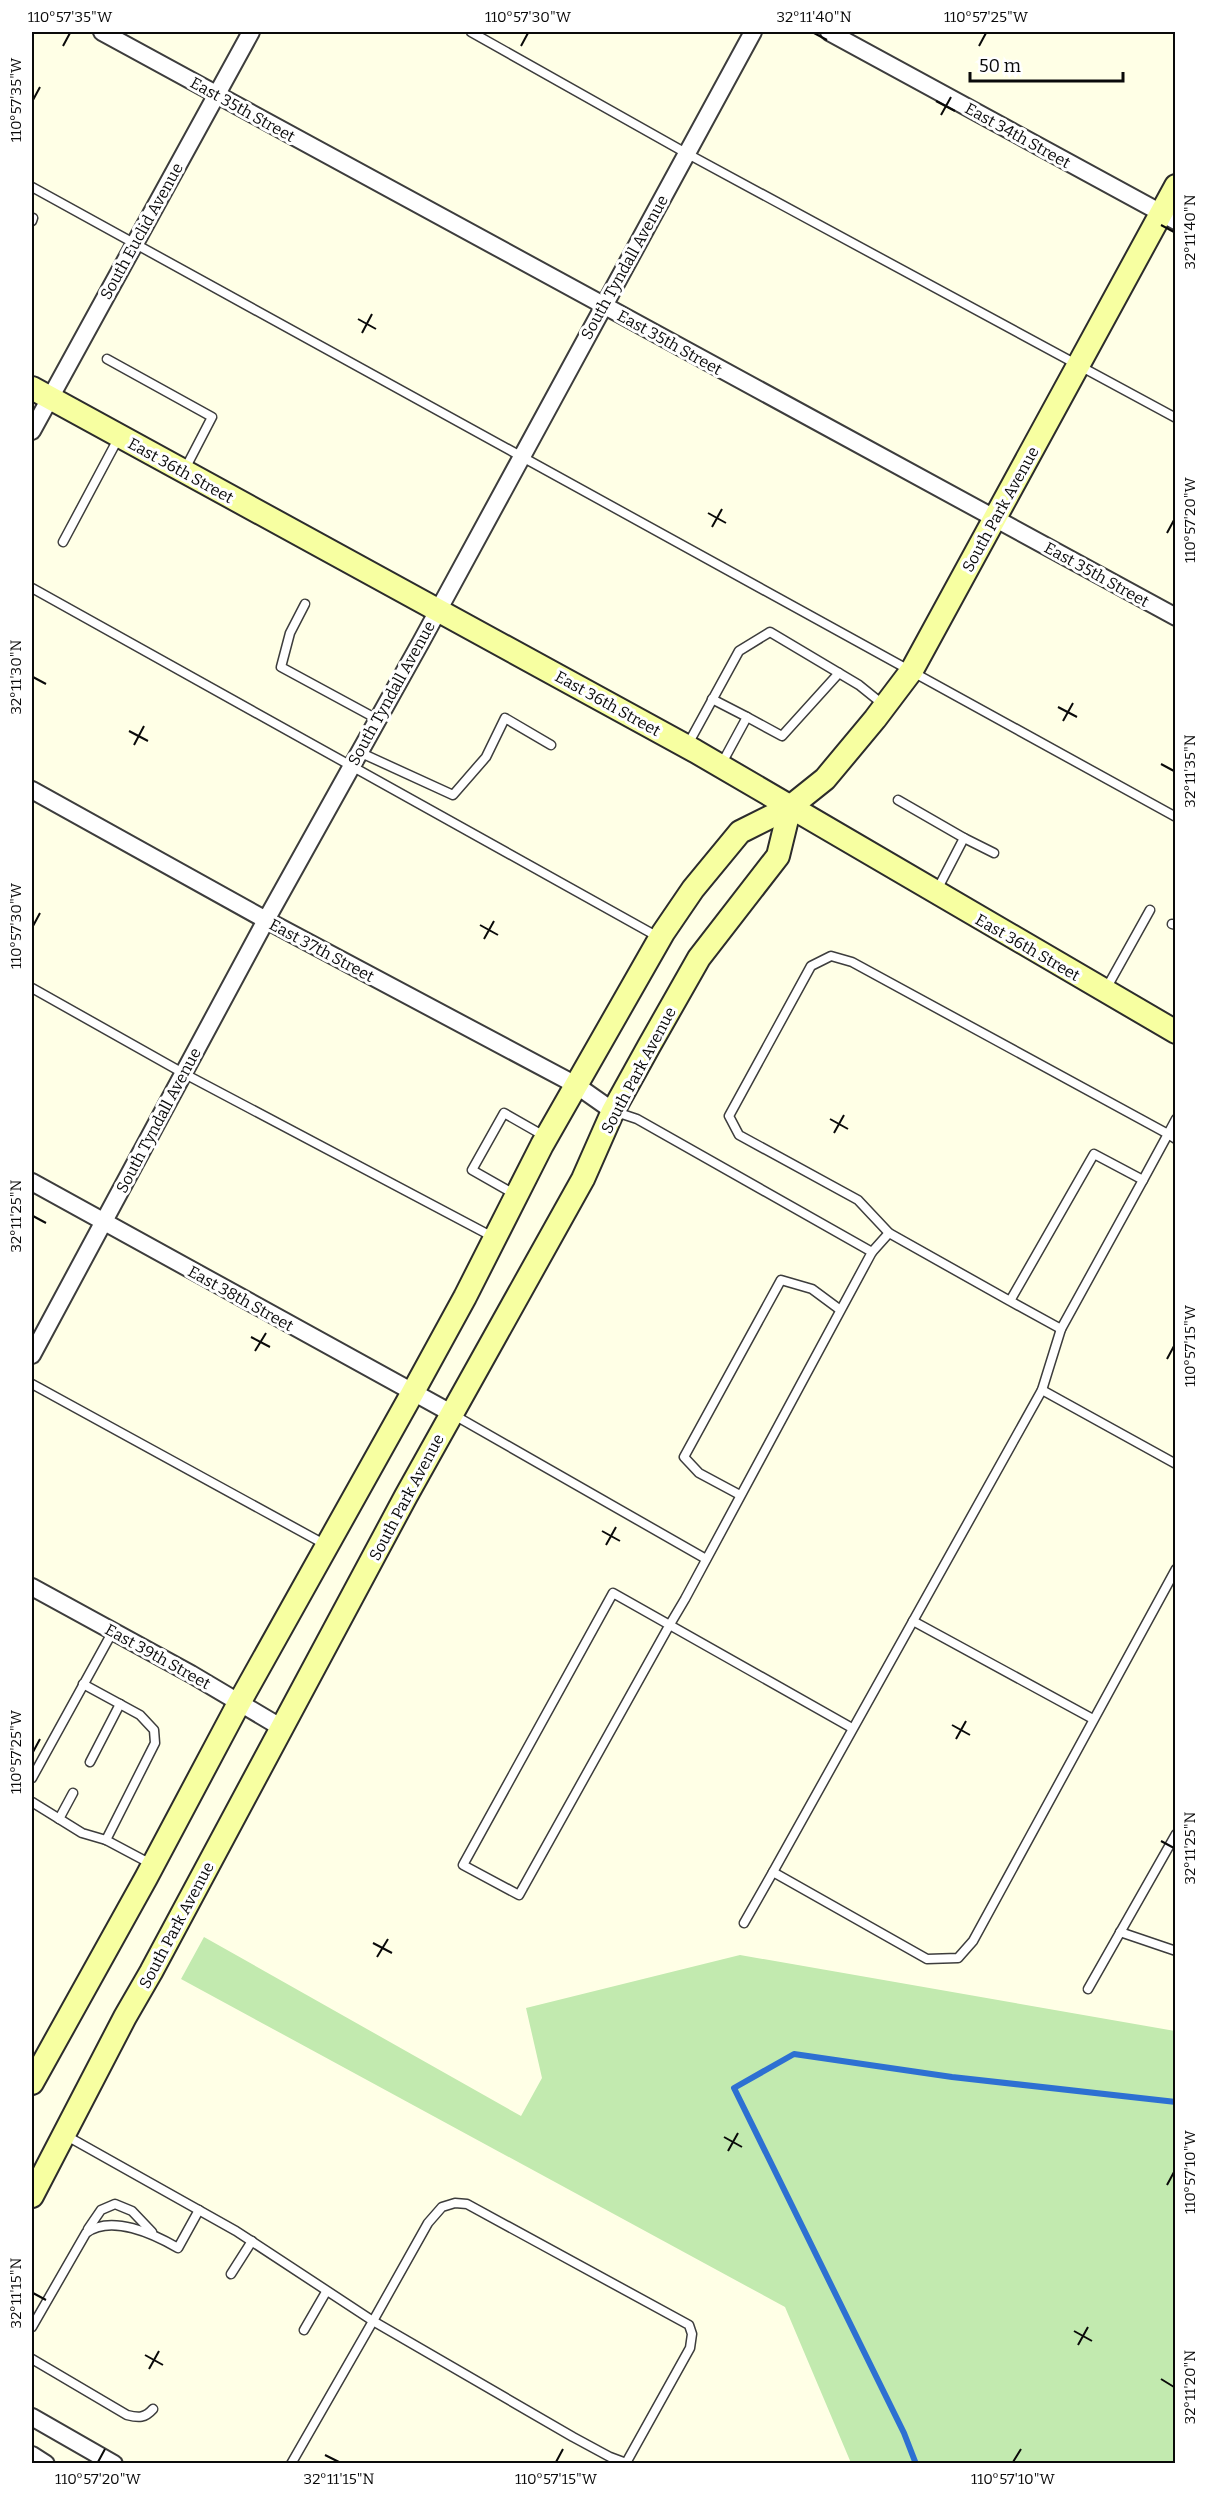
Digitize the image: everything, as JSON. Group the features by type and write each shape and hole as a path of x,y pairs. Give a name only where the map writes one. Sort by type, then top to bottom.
{"main road":[{"name":"South Park Avenue","path":"32,2083 153,1865 239,1703 413,1392 546,1137 660,938 693,889 740,832 790,807 825,778 912,670 1078,364 1168,217 1176,186"},
{"name":"East 36th Street","path":"40,394 687,746 1176,1032"},
{"name":"South Park Avenue","path":"32,2196 125,2017 451,1413 583,1179 613,1111 699,958 778,856 790,807"}],"street":[{"name":"East 35th Street","path":"102,32 1176,617"},
{"name":"South Euclid Avenue","path":"32,431 40,394 134,244 250,32"},
{"name":"South Tyndall Avenue","path":"32,1356 266,920 753,32"},
{"name":"East 34th Street","path":"829,32 1168,217"},
{"name":"East 37th Street","path":"32,790 266,920 576,1085 613,1111"},
{"name":"East 38th Street","path":"32,1182 451,1413"},
{"name":"East 39th Street","path":"32,1587 282,1728"},
{"path":"32,2417 114,2463"},
{"path":"32,2456 46,2463"}],"lane":[{"path":"471,32 686,153 1176,417"},
{"path":"32,187 1176,817"},
{"path":"107,359 212,417 183,472"},
{"path":"63,542 119,437"},
{"path":"32,588 355,758 660,938"},
{"path":"305,604 290,633 281,667 377,719"},
{"path":"687,746 739,651 770,632 859,685 885,706"},
{"path":"712,699 782,736 839,673"},
{"path":"720,766 747,717"},
{"path":"355,758 453,795 486,757 505,718 550,745"},
{"path":"898,800 994,854"},
{"path":"935,893 964,838"},
{"path":"1104,991 1150,910"},
{"path":"1060,1329 889,1233 858,1200 739,1135 729,1116 811,966 831,956 852,962 1172,1136"},
{"path":"32,988 183,1073 495,1238"},
{"path":"613,1111 638,1119 872,1251"},
{"path":"517,1195 472,1170 504,1113 546,1137"},
{"path":"744,1923 1042,1390 1060,1329 1143,1180 1172,1136 1176,1119"},
{"path":"1010,1301 1094,1154 1143,1180"},
{"path":"852,1728 669,1626 613,1593 463,1865 519,1895 669,1626 706,1559 839,1309 872,1251 889,1233"},
{"path":"740,1495 699,1473 684,1457 781,1280 812,1289 839,1309"},
{"path":"32,1384 328,1547"},
{"path":"1042,1390 1176,1464"},
{"path":"451,1413 706,1559"},
{"path":"773,1872 927,1959 958,1958 973,1941 1176,1569"},
{"path":"913,1621 1093,1719"},
{"path":"32,1778 112,1631"},
{"path":"83,1684 140,1715 154,1730 155,1743 106,1840"},
{"path":"90,1762 120,1704"},
{"path":"59,1820 73,1793"},
{"path":"32,1802 82,1833 106,1840 153,1865"},
{"path":"1088,1989 1176,1834"},
{"path":"1120,1932 1176,1951"},
{"path":"65,2134 252,2241 373,2321 573,2437 626,2463 690,2348 692,2334 689,2325 467,2204 454,2203 442,2207 428,2223 373,2321 291,2463"},
{"path":"32,2327 101,2210 115,2204 132,2211 154,2234"},
{"path":"86,2233 93,2227 103,2226 145,2230 178,2248 199,2210"},
{"path":"231,2274 252,2241"},
{"path":"304,2330 326,2292"},
{"path":"32,2359 127,2415 139,2418 148,2415 153,2409"}],"green space":[{"path":"204,1937 521,2116 542,2078 526,2008 740,1955 1175,2031 1175,2463 851,2463 785,2307 181,1979"}],"waterway":[{"path":"916,2464 904,2433 734,2088 794,2054 952,2077 1176,2102"}]}
